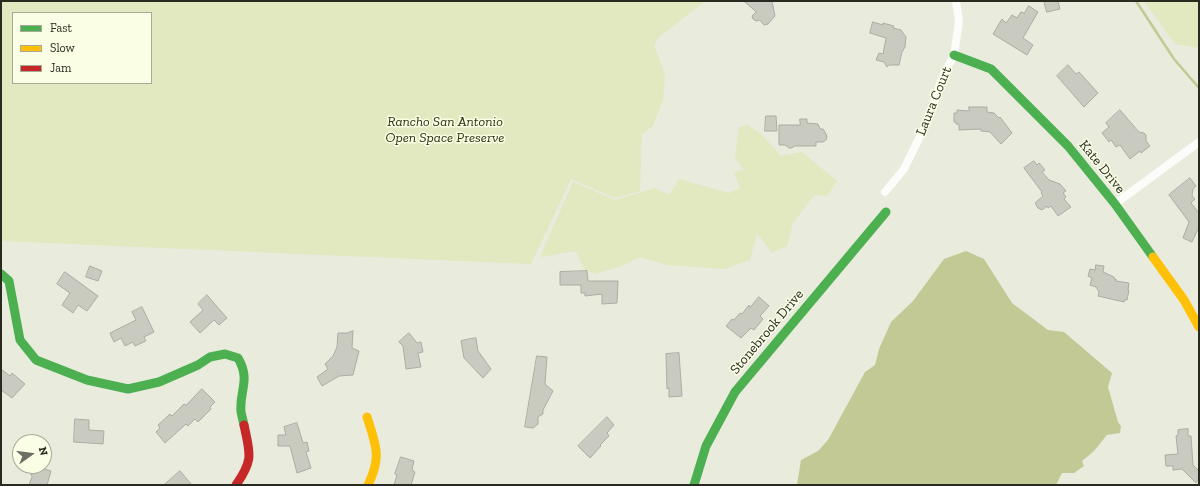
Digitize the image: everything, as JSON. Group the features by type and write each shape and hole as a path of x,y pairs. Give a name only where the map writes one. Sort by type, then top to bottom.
{"street":[{"name":"Laura Court","path":"885,192 904,169 927,122 942,78 954,55 959,22 956,1"},
{"name":"Kate Drive","path":"954,55 991,70 1068,146 1115,204 1184,300 1199,327"},
{"path":"1115,204 1198,142"},
{"name":"Stonebrook Drive","path":"694,485 706,446 735,392 886,212"},
{"path":"1,274 9,281 20,340 36,360 87,380 128,390 159,382 198,366 210,357 225,354 238,358 244,368 244,388 241,411 250,455 246,471 236,485"},
{"path":"367,417 376,446 375,470 368,485"}],"green space":[{"name":"Rancho San Antonio Open Space Preserve","path":"1,1 705,1 659,37 654,45 665,75 663,100 653,126 642,134 640,191 615,198 571,179 531,264 1,241"},
{"path":"1144,1 1199,1 1199,48 1175,44"},
{"path":"748,125 762,135 781,156 802,152 837,181 827,196 814,195 793,223 787,246 772,253 757,233 750,260 724,269 667,265 640,257 621,266 595,274 584,269 576,251 540,257 573,182 615,200 655,188 670,195 679,179 729,193 740,188 734,172 744,170 735,158 739,127"}],"shaded area":[{"path":"966,251 984,259 1012,303 1048,330 1064,332 1112,373 1108,387 1118,422 1121,426 1120,433 1107,435 1094,451 1082,461 1084,466 1074,473 1062,473 1056,485 797,485 801,460 818,451 828,440 865,372 875,365 879,349 891,322 913,301 944,259"}],"building":[{"path":"744,1 772,1 775,16 768,24 764,25 760,20 756,21 753,19 752,16 756,12"},
{"path":"1044,1 1058,1 1060,9 1047,12"},
{"path":"1029,6 1038,12 1023,38 1033,45 1027,55 993,34 1002,19 1006,23 1012,15 1017,18 1021,12 1024,13"},
{"path":"873,22 894,26 893,28 901,30 906,37 905,47 902,52 899,65 889,65 887,67 884,62 876,60 879,53 883,54 886,38 870,33"},
{"path":"1068,65 1076,74 1079,72 1098,93 1084,107 1057,76"},
{"path":"969,107 987,107 987,112 994,113 999,118 1000,117 1012,133 1001,144 990,132 981,131 981,129 959,130 959,124 954,122 954,113 957,113 957,110 969,111"},
{"path":"1120,110 1139,132 1146,135 1146,141 1150,146 1141,153 1140,151 1130,159 1120,145 1116,147 1111,140 1109,142 1102,133 1109,127 1106,123"},
{"path":"766,116 776,116 777,131 765,131"},
{"path":"800,119 807,119 807,123 818,124 820,129 823,129 826,134 826,140 823,142 816,142 816,146 794,146 789,148 785,145 779,145 779,125 800,125"},
{"path":"1034,161 1037,165 1039,163 1045,170 1042,172 1049,180 1060,184 1066,191 1063,193 1066,197 1064,199 1071,207 1058,216 1051,206 1048,208 1047,206 1042,210 1038,208 1035,203 1043,196 1041,193 1042,192 1024,168"},
{"path":"1190,178 1196,186 1193,189 1192,196 1195,199 1191,203 1199,213 1199,227 1192,242 1183,238 1189,222 1169,195"},
{"path":"1096,265 1104,266 1103,272 1114,277 1116,281 1129,283 1127,300 1124,300 1124,302 1098,296 1099,292 1096,287 1090,285 1092,278 1088,276 1090,269 1095,270"},
{"path":"90,266 102,271 98,281 86,277"},
{"path":"587,271 588,281 618,281 617,303 602,304 602,294 585,296 585,293 581,293 581,285 560,285 560,272"},
{"path":"65,272 98,296 87,311 78,305 73,313 62,305 70,293 57,284"},
{"path":"207,295 227,318 219,325 214,320 200,333 190,322 203,310 198,304"},
{"path":"759,297 769,306 760,316 763,319 754,330 751,328 741,338 726,326 740,313 742,314 749,305 750,307"},
{"path":"142,307 154,332 144,337 146,341 135,346 133,342 125,346 121,338 114,342 110,333 136,320 132,312"},
{"path":"353,331 352,348 359,351 353,375 339,376 322,386 317,377 328,369 325,364 333,356 337,347 338,333"},
{"path":"409,333 417,343 421,342 423,352 418,353 421,367 406,369 403,346 399,342"},
{"path":"476,338 478,351 491,369 483,378 464,358 461,341"},
{"path":"679,353 682,396 669,397 669,388 667,389 666,354"},
{"path":"537,356 547,357 545,384 553,391 543,410 543,414 538,417 538,424 533,428 525,427"},
{"path":"1,369 10,376 12,373 25,384 12,398 1,390"},
{"path":"202,389 215,402 210,407 211,409 198,422 195,419 188,426 186,424 165,443 156,432 160,428 158,425 170,414 172,416 184,404 186,405"},
{"path":"607,417 614,425 607,433 609,436 590,458 578,446"},
{"path":"75,419 89,420 89,430 104,431 103,444 74,442"},
{"path":"297,423 303,443 307,442 309,451 306,452 311,468 297,473 290,446 278,446 278,435 286,435 284,427"},
{"path":"1188,429 1188,436 1191,436 1193,465 1199,471 1199,479 1196,483 1182,469 1173,470 1173,466 1166,466 1165,455 1178,454 1176,436 1178,435 1178,430"},
{"path":"401,457 414,461 412,469 415,472 411,485 394,485 397,475 395,474"},
{"path":"180,471 192,485 164,485"},
{"path":"31,474 50,474 47,485 29,485 32,477"}],"waterway":[{"path":"1136,1 1174,59 1199,88"}],"traffic: fast":[{"path":"954,55 991,69 1068,146 1115,204 1153,257"},
{"path":"694,485 706,446 735,392 886,212"},
{"path":"1,274 9,281 20,340 36,360 87,380 128,389 159,382 198,365 210,357 225,354 238,358 244,373 241,405 244,425"}],"traffic: slow":[{"path":"1153,257 1184,300 1199,327"},
{"path":"367,417 376,451 375,466 368,485"}],"traffic: jam":[{"path":"236,485 246,469 249,456 244,425"}]}
